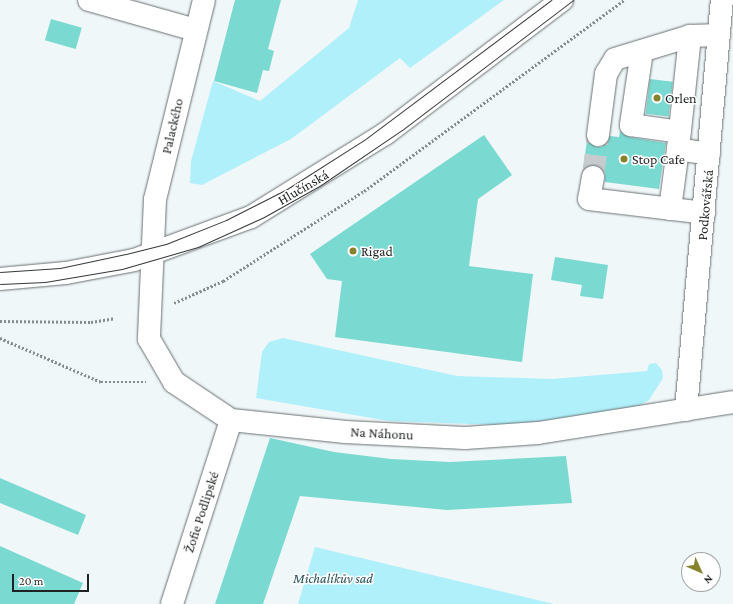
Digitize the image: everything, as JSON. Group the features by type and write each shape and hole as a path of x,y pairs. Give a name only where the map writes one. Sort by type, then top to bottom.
{"street":[{"path":"89,0 196,30"},
{"name":"Palackého","path":"152,254 155,199 204,0"},
{"name":"Hlučínská","path":"0,279 66,273 152,254 251,217 329,172 562,0"},
{"name":"Podkovářská","path":"686,410 722,0"},
{"path":"598,135 606,74 615,59 690,36 719,35"},
{"path":"670,209 690,36"},
{"path":"642,51 631,125 679,140 709,154"},
{"path":"593,177 589,199 704,213"},
{"name":"Na Náhonu","path":"152,254 149,339 174,382 231,420 346,432 465,438 538,433 733,402"},
{"name":"Žofie Podlipské","path":"172,604 231,420"}],"path":[{"path":"170,305 223,280 364,191 624,0"},
{"path":"0,321 91,322 115,318"},
{"path":"0,338 101,382 174,382"}],"green space":[{"path":"358,0 504,0 410,68 400,58 291,139 202,185 190,183 191,161 213,81 260,101 349,28"},
{"path":"283,338 457,376 552,379 647,371 649,364 656,363 662,370 663,378 649,400 639,406 520,426 389,421 256,398 262,352 269,342"},
{"name":"Michalíkův sad","path":"315,547 554,604 298,604"}],"building":[{"path":"235,0 281,0 268,49 274,51 269,71 263,70 257,93 214,81"},
{"path":"51,19 82,28 76,49 45,40"},
{"path":"650,79 673,82 669,117 646,114"},
{"name":"Stop Cafe","path":"620,131 629,137 666,143 659,189 605,182 605,172 596,165 583,169 587,140 596,147 602,147 610,136 619,137"},
{"path":"484,135 512,175 478,199 469,266 533,274 522,362 335,337 342,281 327,279 310,254"},
{"path":"555,257 608,265 603,299 580,296 582,285 551,280"},
{"path":"270,438 334,452 391,459 450,462 566,456 572,503 447,510 300,496 263,604 215,604"},
{"path":"0,478 86,515 78,535 0,503"},
{"path":"0,546 83,583 74,604 0,604"}],"tunnel":[{"path":"593,177 598,135"}],"tram line":[{"path":"0,272 60,268 126,254 166,244 226,220 287,189 364,140 551,0"},
{"path":"0,284 45,282 122,269 198,247 264,217 321,185 402,130 573,0"}],"place":[{"name":"Orlen","path":"657,98"},
{"name":"Stop Cafe","path":"624,159"},
{"name":"Rigad","path":"353,251"}]}
